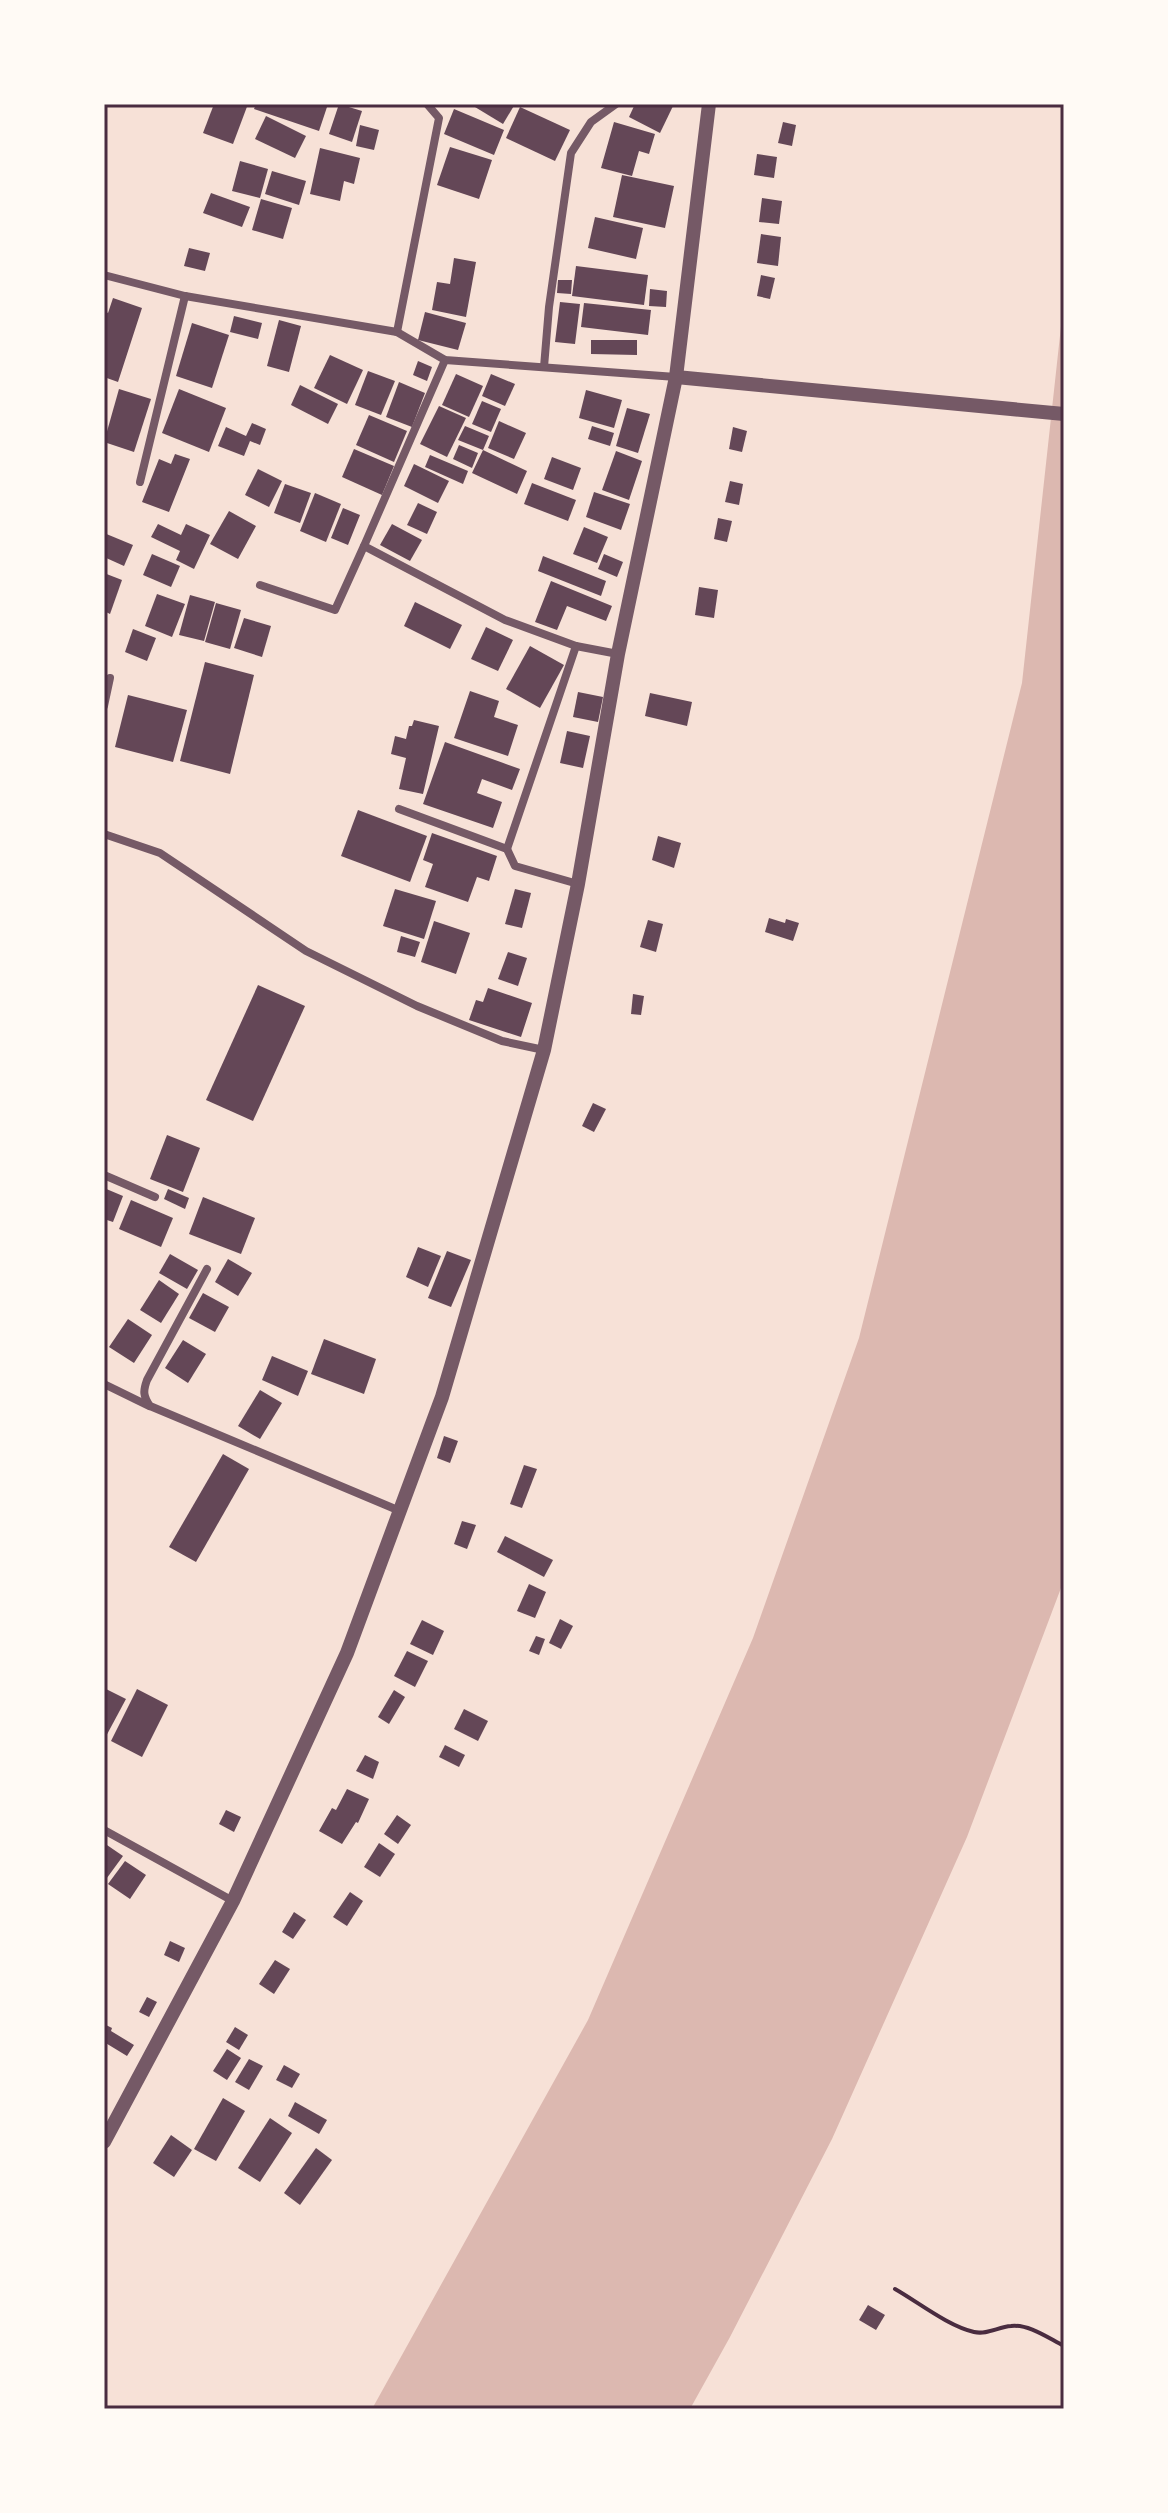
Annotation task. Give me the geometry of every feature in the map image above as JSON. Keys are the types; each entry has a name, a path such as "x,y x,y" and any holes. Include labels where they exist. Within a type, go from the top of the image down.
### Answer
{"street":[{"path":"397,332 439,118 427,104"},
{"path":"544,367 549,307 571,153 591,122 616,104"},
{"path":"104,2142 233,1901 347,1653 442,1397 544,1050 578,884 618,654 676,377 709,104"},
{"path":"104,275 185,296 397,332 445,360 676,377 1060,413"},
{"path":"140,482 185,296"},
{"path":"260,585 335,610 445,360"},
{"path":"364,546 505,620 576,646 618,654"},
{"path":"576,646 507,849 515,866 578,884"},
{"path":"104,706 110,678"},
{"path":"399,809 507,849"},
{"path":"104,834 160,853 306,951 417,1006 502,1041 544,1050"},
{"path":"104,1175 155,1197"},
{"path":"150,1406 143,1390 147,1380 207,1269"},
{"path":"104,1384 400,1511"},
{"path":"104,1830 233,1901"}],"path":[{"path":"895,2289 961,2328 976,2333 1015,2325 1032,2329 1064,2346"}],"shaded area":[{"path":"1064,299 1064,1580 967,1837 832,2139 690,2409 372,2409 588,2020 753,1638 859,1338 1022,683"}],"building":[{"path":"214,104 248,104 233,144 203,133"},
{"path":"256,104 328,104 319,131 254,109"},
{"path":"339,104 362,111 352,142 329,134"},
{"path":"470,104 515,104 503,124"},
{"path":"635,104 674,104 660,133 629,117"},
{"path":"520,107 570,130 555,161 506,138"},
{"path":"454,109 504,130 494,155 444,134"},
{"path":"266,116 306,136 295,158 255,139"},
{"path":"614,122 655,134 649,154 639,151 632,176 601,168"},
{"path":"783,122 796,125 792,146 778,143"},
{"path":"360,125 379,130 374,150 356,146"},
{"path":"450,147 492,160 479,199 437,185"},
{"path":"320,148 360,158 354,184 344,181 340,201 310,194"},
{"path":"757,154 777,157 774,178 754,175"},
{"path":"240,161 268,169 260,198 232,191"},
{"path":"272,171 306,181 299,205 265,194"},
{"path":"622,175 674,186 665,228 613,217"},
{"path":"211,193 250,207 242,227 203,213"},
{"path":"762,198 782,201 779,224 759,222"},
{"path":"261,199 292,208 283,239 252,230"},
{"path":"595,217 643,228 636,259 588,248"},
{"path":"761,234 781,237 778,266 757,263"},
{"path":"189,248 210,253 205,271 184,266"},
{"path":"454,258 476,262 466,317 432,310 437,282 450,284"},
{"path":"576,266 648,275 644,305 572,296"},
{"path":"761,275 775,278 770,299 757,296"},
{"path":"558,280 572,280 571,294 557,293"},
{"path":"650,289 667,291 666,307 649,306"},
{"path":"113,298 142,308 118,382 104,377 104,311 108,313"},
{"path":"560,302 580,304 575,344 555,342"},
{"path":"584,303 651,310 648,335 581,327"},
{"path":"425,312 466,323 458,350 418,340"},
{"path":"234,316 262,323 258,339 230,332"},
{"path":"279,320 301,326 289,372 267,366"},
{"path":"192,323 229,335 212,388 176,376"},
{"path":"591,340 637,340 637,355 591,354"},
{"path":"330,355 363,370 347,404 314,388"},
{"path":"418,361 432,367 427,381 413,375"},
{"path":"368,371 395,381 381,415 355,405"},
{"path":"456,374 483,386 469,417 442,405"},
{"path":"491,374 515,384 505,406 482,396"},
{"path":"399,382 425,393 412,427 386,417"},
{"path":"300,385 338,404 328,424 291,405"},
{"path":"119,389 151,399 134,452 104,442"},
{"path":"179,389 226,408 209,452 162,433"},
{"path":"586,390 622,400 614,428 579,418"},
{"path":"482,401 501,409 491,432 472,424"},
{"path":"439,406 466,418 447,457 420,444"},
{"path":"627,408 650,414 638,453 616,446"},
{"path":"369,415 407,431 394,462 356,445"},
{"path":"499,421 526,433 514,459 488,448"},
{"path":"252,423 266,429 260,445 250,441 244,456 218,446 226,427 246,436"},
{"path":"465,426 489,436 483,450 458,440"},
{"path":"592,426 614,433 610,446 588,439"},
{"path":"733,427 747,431 742,452 729,449"},
{"path":"459,445 478,453 472,468 453,459"},
{"path":"354,449 394,466 382,495 342,477"},
{"path":"483,450 527,471 517,494 472,473"},
{"path":"616,451 642,461 629,500 602,490"},
{"path":"175,454 190,459 169,512 142,502 159,459 171,464"},
{"path":"430,455 468,471 463,484 425,467"},
{"path":"552,457 581,468 573,490 544,479"},
{"path":"414,464 449,481 438,503 404,486"},
{"path":"258,469 282,481 269,507 245,495"},
{"path":"730,481 743,484 739,505 725,502"},
{"path":"532,483 576,500 568,521 524,504"},
{"path":"285,484 311,493 300,523 274,513"},
{"path":"594,492 630,504 621,530 586,517"},
{"path":"315,493 341,504 326,542 300,531"},
{"path":"418,503 437,512 427,534 407,525"},
{"path":"343,508 360,515 348,545 331,538"},
{"path":"229,511 256,526 238,559 210,544"},
{"path":"718,518 732,521 727,542 714,539"},
{"path":"158,524 181,535 186,524 210,535 194,569 176,560 180,551 151,537"},
{"path":"392,524 422,540 410,561 380,545"},
{"path":"584,527 608,537 597,563 573,554"},
{"path":"104,533 133,545 124,566 104,557"},
{"path":"152,554 180,566 171,587 143,575"},
{"path":"604,554 623,562 617,577 598,569"},
{"path":"543,556 606,581 601,596 538,571"},
{"path":"104,573 122,580 110,614 104,611"},
{"path":"551,581 612,606 606,621 567,606 557,630 535,622"},
{"path":"699,587 718,590 714,618 695,615"},
{"path":"157,594 185,604 172,637 145,626"},
{"path":"190,595 215,602 204,641 179,635"},
{"path":"415,602 462,625 450,649 404,626"},
{"path":"216,603 241,610 230,649 205,642"},
{"path":"244,618 271,626 262,657 234,648"},
{"path":"486,627 513,640 498,671 471,659"},
{"path":"133,629 156,638 147,661 125,652"},
{"path":"530,646 564,665 540,708 506,689"},
{"path":"205,662 254,675 230,774 180,761"},
{"path":"470,691 499,701 494,717 518,725 508,756 454,738"},
{"path":"578,692 603,697 598,722 573,717"},
{"path":"650,693 692,702 687,726 645,716"},
{"path":"128,695 187,710 173,762 115,747"},
{"path":"414,720 439,726 423,794 399,789 406,758 391,754 395,736 406,739"},
{"path":"567,731 590,736 583,768 560,763"},
{"path":"445,742 520,769 512,790 482,779 477,793 502,802 493,828 423,804"},
{"path":"358,810 427,836 410,882 341,856"},
{"path":"432,833 497,856 489,881 477,877 468,902 425,887 433,864 423,860"},
{"path":"658,836 681,843 674,868 652,860"},
{"path":"395,889 436,901 424,939 383,926"},
{"path":"515,889 531,893 522,928 505,924"},
{"path":"769,918 799,923 793,941 765,932"},
{"path":"648,920 663,924 656,952 640,947"},
{"path":"434,921 470,933 456,974 421,962"},
{"path":"401,936 420,942 415,957 397,952"},
{"path":"508,952 527,958 518,986 498,979"},
{"path":"258,985 305,1006 253,1121 206,1100"},
{"path":"488,988 532,1003 521,1037 469,1020 476,1000 483,1002"},
{"path":"633,994 644,996 641,1015 631,1014"},
{"path":"593,1103 606,1109 594,1132 582,1126"},
{"path":"167,1135 200,1148 183,1192 150,1179"},
{"path":"104,1188 123,1196 113,1222 104,1219"},
{"path":"168,1189 189,1198 185,1209 164,1199"},
{"path":"203,1197 255,1218 241,1254 189,1234"},
{"path":"131,1200 173,1218 161,1247 119,1229"},
{"path":"418,1247 441,1256 428,1287 406,1277"},
{"path":"447,1251 471,1260 451,1307 428,1298"},
{"path":"170,1254 198,1270 187,1289 159,1273"},
{"path":"228,1259 252,1273 238,1296 215,1282"},
{"path":"159,1280 179,1294 161,1323 140,1310"},
{"path":"203,1293 229,1307 215,1332 189,1318"},
{"path":"128,1319 152,1335 134,1363 109,1347"},
{"path":"324,1339 376,1359 364,1394 311,1374"},
{"path":"183,1340 206,1354 188,1383 165,1368"},
{"path":"272,1356 308,1371 298,1396 262,1380"},
{"path":"260,1390 282,1403 260,1439 238,1426"},
{"path":"444,1436 458,1441 450,1463 437,1458"},
{"path":"223,1454 249,1469 196,1562 169,1547"},
{"path":"524,1465 537,1469 522,1508 510,1504"},
{"path":"462,1521 476,1525 467,1549 454,1544"},
{"path":"505,1536 553,1560 544,1577 497,1552"},
{"path":"529,1584 546,1592 535,1618 517,1611"},
{"path":"560,1619 573,1626 561,1649 549,1643"},
{"path":"422,1620 444,1631 433,1655 410,1644"},
{"path":"536,1636 545,1639 539,1655 529,1651"},
{"path":"407,1651 428,1661 415,1687 394,1676"},
{"path":"104,1688 126,1699 104,1740"},
{"path":"137,1689 168,1705 142,1757 111,1741"},
{"path":"394,1690 405,1697 389,1724 378,1717"},
{"path":"464,1709 488,1721 478,1741 454,1729"},
{"path":"445,1745 465,1755 459,1767 439,1757"},
{"path":"365,1755 379,1762 373,1779 356,1771"},
{"path":"347,1789 369,1799 358,1823 342,1844 319,1831 332,1808 336,1810"},
{"path":"226,1810 241,1817 234,1832 219,1824"},
{"path":"397,1815 411,1825 398,1844 384,1834"},
{"path":"104,1843 123,1856 104,1882"},
{"path":"379,1843 395,1854 380,1877 364,1867"},
{"path":"125,1861 146,1875 130,1899 108,1884"},
{"path":"350,1892 363,1901 347,1926 333,1917"},
{"path":"294,1912 306,1920 293,1939 282,1932"},
{"path":"170,1941 185,1948 179,1962 164,1955"},
{"path":"275,1960 290,1969 274,1994 259,1984"},
{"path":"147,1997 157,2002 149,2017 139,2012"},
{"path":"104,2024 134,2045 127,2056 104,2042"},
{"path":"235,2027 248,2035 239,2050 226,2042"},
{"path":"227,2049 241,2058 227,2080 213,2071"},
{"path":"249,2059 263,2066 249,2090 235,2082"},
{"path":"284,2065 300,2074 292,2088 276,2080"},
{"path":"223,2098 245,2111 216,2161 194,2149"},
{"path":"295,2102 327,2120 319,2134 288,2116"},
{"path":"270,2118 292,2133 260,2182 238,2168"},
{"path":"171,2135 192,2150 174,2177 153,2163"},
{"path":"316,2148 332,2160 300,2205 284,2193"},
{"path":"868,2305 885,2315 876,2330 859,2320"}]}
